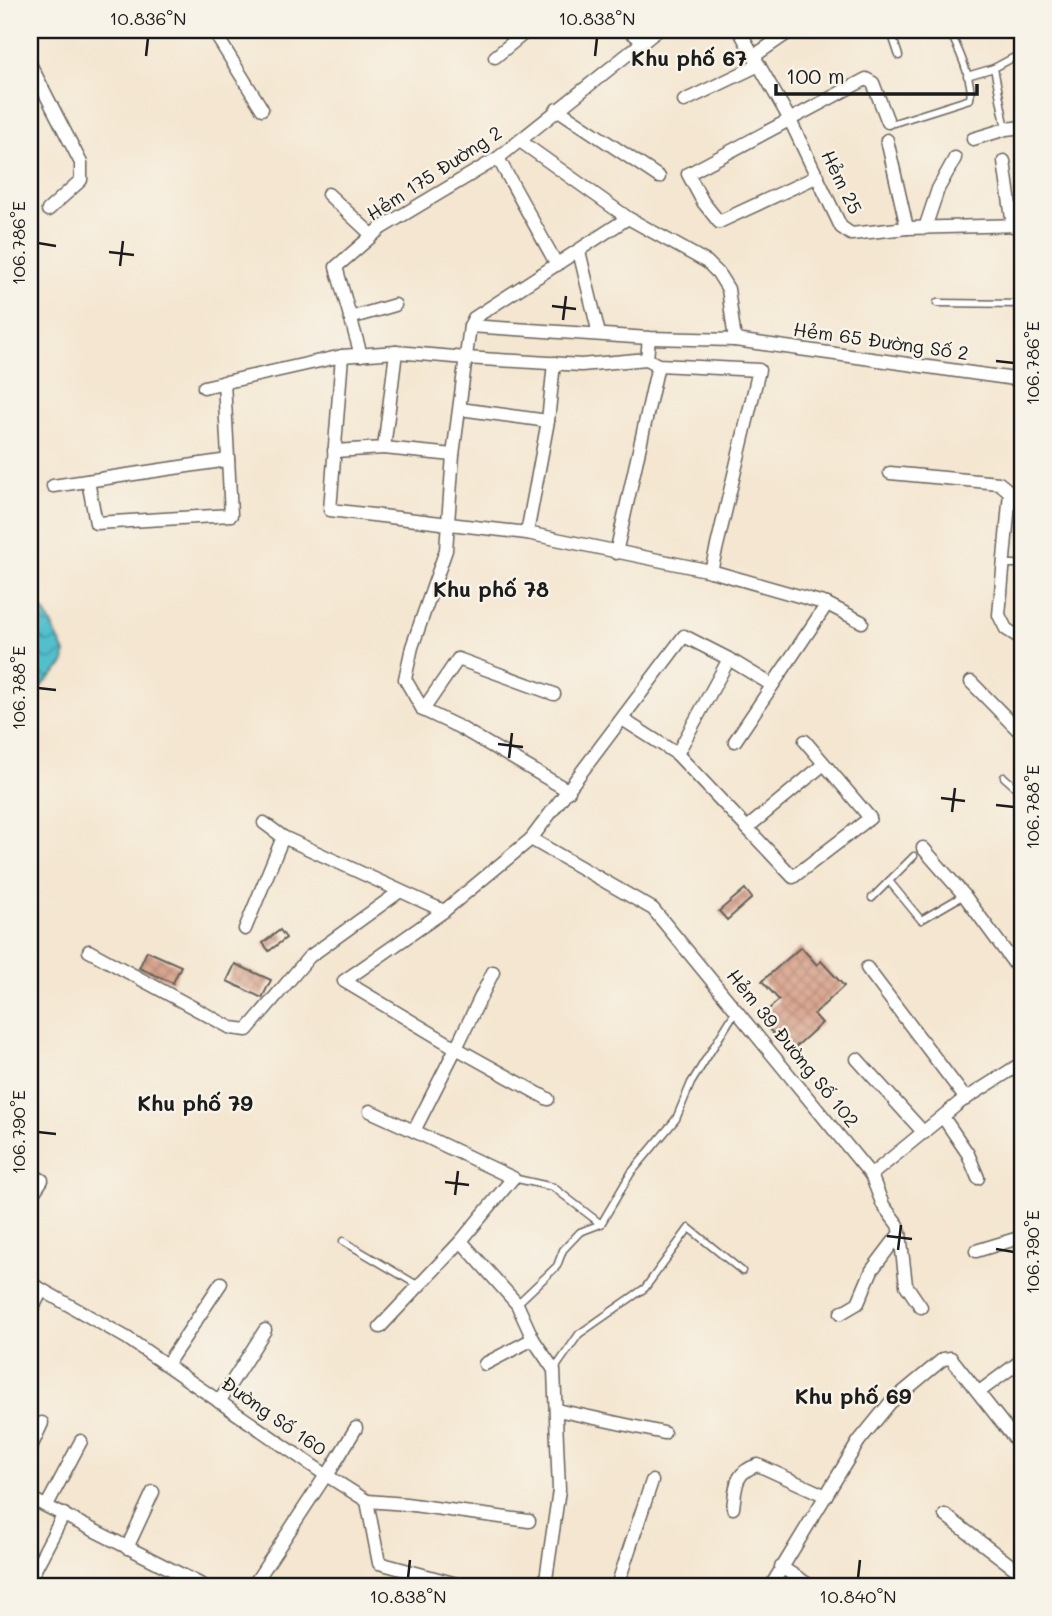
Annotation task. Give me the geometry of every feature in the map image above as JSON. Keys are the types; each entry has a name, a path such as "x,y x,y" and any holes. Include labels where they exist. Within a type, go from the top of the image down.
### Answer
{"street":[{"path":"213,30 262,109"},
{"path":"495,57 528,30"},
{"path":"629,30 643,42"},
{"name":"Hẻm 175 Đường 2","path":"361,355 336,267 381,228 498,158 658,30"},
{"name":"Hẻm 25","path":"739,30 789,118 841,227 851,234 907,228 1018,225"},
{"path":"684,101 756,60 792,30"},
{"path":"30,64 81,163 81,180 48,210"},
{"path":"818,176 719,222 703,202 688,174 866,79 873,83 888,122"},
{"path":"557,109 659,177"},
{"path":"972,139 1022,127"},
{"path":"887,140 907,228"},
{"path":"520,141 628,218 707,262 728,289 735,340"},
{"path":"498,158 557,265"},
{"path":"925,228 938,189 954,158"},
{"path":"1004,161 1018,225"},
{"path":"328,194 372,235"},
{"path":"569,791 459,727 423,710 405,679 412,647 446,550 453,455 470,328 474,318 628,218"},
{"path":"579,251 599,334"},
{"path":"351,318 395,305"},
{"name":"Hẻm 65 Đường Số 2","path":"470,328 735,340 1022,380"},
{"path":"616,553 652,362 649,338"},
{"path":"384,448 396,352"},
{"path":"204,387 342,356 396,352 581,365 652,362 759,370 711,571"},
{"path":"342,356 330,510 527,533 711,571 827,604 862,622"},
{"path":"527,533 548,421 554,363"},
{"path":"88,481 96,523 231,515 224,382"},
{"path":"460,409 548,421"},
{"path":"334,451 384,448 453,455"},
{"path":"53,486 228,460"},
{"path":"890,473 999,483 1010,492 999,615 1006,629 1022,639"},
{"path":"735,741 827,604"},
{"path":"548,1099 344,981 444,911 531,839 684,636 772,685"},
{"path":"423,710 457,659 554,694"},
{"path":"677,754 729,659"},
{"path":"971,682 1022,734"},
{"path":"622,719 677,754 793,877 870,818 805,741"},
{"path":"747,828 824,764"},
{"path":"264,823 283,837 444,911"},
{"path":"245,929 283,837"},
{"name":"Hẻm 39 Đường Số 102","path":"531,839 653,909 871,1175 883,1205 898,1224 900,1233"},
{"path":"918,852 964,895 1022,974"},
{"path":"89,951 231,1028 247,1030 309,957 399,892"},
{"path":"867,968 966,1099"},
{"path":"414,1131 493,972"},
{"path":"857,1059 924,1133"},
{"path":"871,1175 966,1099 1022,1063"},
{"path":"370,1111 513,1178 461,1241 380,1327"},
{"path":"943,1117 968,1154 978,1178"},
{"path":"30,1174 42,1180 30,1198"},
{"path":"900,1233 906,1285 921,1307"},
{"path":"841,1314 858,1303 872,1270 900,1233"},
{"path":"976,1251 1022,1237"},
{"path":"461,1241 517,1304 533,1339 555,1370 559,1490 545,1586"},
{"name":"Đường Số 160","path":"30,1283 128,1338 367,1501"},
{"path":"167,1364 221,1283"},
{"path":"30,1313 42,1290"},
{"path":"219,1402 265,1330"},
{"path":"485,1364 533,1339"},
{"path":"771,1586 780,1567 859,1441 890,1403 943,1359 951,1358 1020,1440"},
{"path":"979,1392 1022,1360"},
{"path":"557,1410 664,1433"},
{"path":"30,1449 42,1423"},
{"path":"253,1586 356,1428"},
{"path":"47,1506 81,1441"},
{"path":"733,1508 738,1477 748,1468 758,1465 826,1496"},
{"path":"617,1586 652,1481"},
{"path":"127,1548 153,1492"},
{"path":"30,1498 204,1586"},
{"path":"457,1586 379,1563 367,1501 529,1521"},
{"path":"30,1579 64,1514"},
{"path":"945,1515 1022,1574"},
{"path":"780,1567 811,1586"}],"lane":[{"path":"897,30 892,35 899,56"},
{"path":"888,122 894,123 970,99 972,94 967,76 949,30"},
{"path":"967,76 994,68 1022,53"},
{"path":"994,68 1006,129"},
{"path":"937,303 1022,304"},
{"path":"1003,564 1022,564"},
{"path":"1004,777 1022,793"},
{"path":"872,898 918,852"},
{"path":"889,881 921,920 964,895"},
{"path":"517,1304 557,1266 563,1250 580,1232 601,1224 632,1173 677,1119 691,1083 737,1009"},
{"path":"513,1178 553,1187 601,1224"},
{"path":"555,1370 579,1334 645,1288 689,1228 742,1271"},
{"path":"343,1241 419,1286"}],"water":[{"path":"40,608 45,612 65,653 64,664 30,697 30,618"}],"building":[{"path":"745,889 752,898 727,920 719,911"},
{"path":"280,930 286,938 269,951 263,943"},
{"path":"801,947 817,965 821,961 844,986 814,1014 822,1023 790,1052 759,1018 779,1000 762,981"},
{"path":"147,951 181,966 173,983 139,968"},
{"path":"235,964 271,980 262,998 227,981"}],"district":[{"name":"Khu phố 67","path":"689,59"},
{"name":"Khu phố 78","path":"491,590"},
{"name":"Khu phố 79","path":"195,1104"},
{"name":"Khu phố 69","path":"853,1397"}]}
